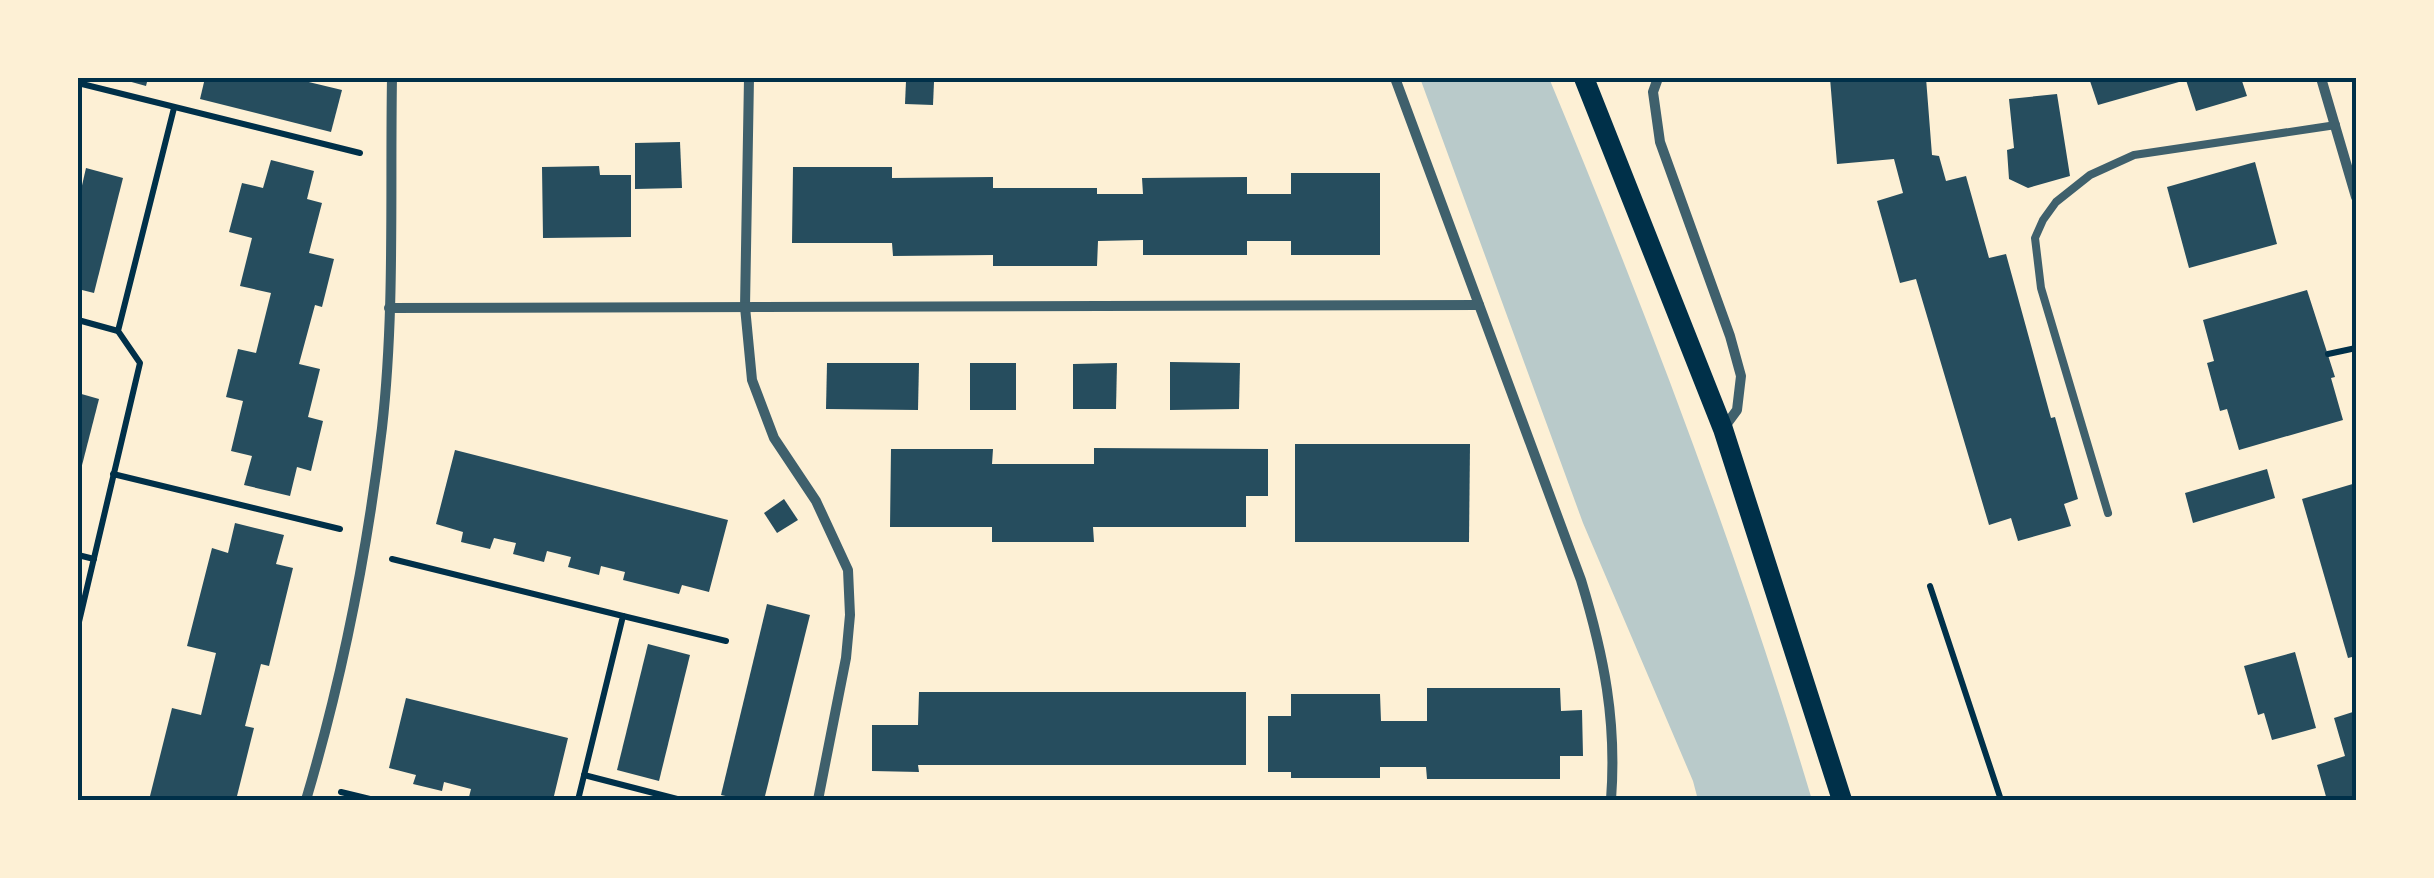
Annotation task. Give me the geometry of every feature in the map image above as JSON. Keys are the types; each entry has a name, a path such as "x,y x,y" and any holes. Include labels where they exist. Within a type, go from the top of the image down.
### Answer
{"main road":[{"path":"1584,78 1722,430 1842,800"}],"street":[{"path":"306,800 365,552 382,425 389,308 392,78"},
{"path":"748,78 746,307 752,380 774,438 816,501 848,570 850,615 846,658 818,800"},
{"path":"1396,78 1582,580 1598,637 1614,738 1611,800"},
{"path":"1658,78 1653,92 1660,142 1741,376 1737,410 1722,430"},
{"path":"2321,78 2356,197"},
{"path":"389,308 1478,305"}],"lane":[{"path":"2108,513 2041,288 2035,238 2043,220 2056,202 2090,176 2134,155 2336,126"}],"path":[{"path":"78,83 390,159"},
{"path":"118,330 174,108"},
{"path":"78,320 118,330 140,363 78,626"},
{"path":"2328,354 2356,348"},
{"path":"112,474 367,535"},
{"path":"365,552 726,641"},
{"path":"78,556 94,560"},
{"path":"1930,586 2001,800"},
{"path":"578,800 624,616"},
{"path":"584,774 681,800"}],"shaded area":[{"path":"1420,78 1549,78 1690,436 1754,617 1812,800 1698,800 1583,523"}],"building":[{"path":"117,78 148,78 146,86"},
{"path":"205,78 292,78 342,90 331,132 200,99"},
{"path":"1830,78 1926,78 1932,155 1939,156 1946,181 1966,176 1989,258 2006,254 2051,418 2055,417 2078,499 2064,504 2071,526 2018,541 2011,518 1989,525 1916,279 1900,283 1877,201 1903,193 1894,159 1837,164"},
{"path":"2089,78 2241,78 2247,96 2196,111 2186,80 2098,105"},
{"path":"906,81 934,82 933,105 905,104"},
{"path":"2057,94 2070,176 2028,188 2009,179 2007,150 2014,148 2009,99"},
{"path":"680,142 682,188 635,189 635,143"},
{"path":"271,160 314,171 307,199 322,203 309,253 334,259 322,307 315,305 299,364 320,369 308,417 323,421 311,471 297,467 290,496 244,485 252,456 231,451 243,401 226,397 238,349 256,353 271,293 240,286 252,238 229,232 242,183 263,188"},
{"path":"2255,162 2277,244 2189,268 2167,187"},
{"path":"599,166 600,175 631,175 631,237 543,238 542,167"},
{"path":"793,167 892,167 892,178 993,177 993,188 1097,188 1097,194 1143,194 1142,178 1247,177 1247,194 1291,194 1291,173 1380,173 1380,255 1291,255 1291,241 1247,241 1247,255 1143,255 1143,240 1098,241 1097,266 993,266 993,255 893,256 892,243 792,243"},
{"path":"86,168 123,178 94,293 78,289 78,203"},
{"path":"2307,290 2335,377 2331,378 2343,420 2239,450 2227,409 2220,411 2207,363 2214,361 2203,320"},
{"path":"1170,362 1240,363 1239,409 1170,410"},
{"path":"827,363 919,363 918,410 826,409"},
{"path":"970,363 1016,363 1016,410 970,410"},
{"path":"1117,363 1116,409 1073,409 1073,364"},
{"path":"78,393 99,399 79,477 78,477"},
{"path":"1295,444 1470,444 1469,542 1295,542"},
{"path":"1094,448 1268,449 1268,496 1246,496 1246,527 1093,527 1094,542 992,542 992,527 890,527 891,449 993,449 992,464 1094,464"},
{"path":"455,450 728,520 709,592 682,585 679,594 623,580 625,572 601,566 599,575 568,567 571,557 547,551 544,562 513,554 516,543 494,538 490,549 461,542 463,532 436,524"},
{"path":"2267,469 2275,498 2193,523 2185,493"},
{"path":"2356,483 2356,656 2348,658 2302,499"},
{"path":"784,499 798,520 777,533 764,513"},
{"path":"235,523 284,535 276,564 293,568 269,666 261,664 245,726 254,728 236,800 149,800 172,708 201,715 216,653 187,646 212,548 228,553"},
{"path":"767,604 810,615 764,800 744,800 721,795"},
{"path":"648,644 690,655 659,781 617,770"},
{"path":"2295,652 2316,728 2272,740 2264,713 2258,715 2244,666"},
{"path":"1427,688 1560,688 1561,711 1582,710 1583,756 1560,756 1560,779 1427,779 1426,767 1380,767 1380,778 1291,778 1291,772 1268,772 1268,716 1291,716 1291,694 1380,694 1381,721 1427,721"},
{"path":"919,692 1246,692 1246,765 918,765 919,772 872,771 872,725 918,725"},
{"path":"406,698 568,738 553,800 481,800 469,797 471,789 444,782 442,791 413,784 416,775 389,768"},
{"path":"2356,711 2356,800 2327,800 2317,765 2345,756 2334,718"}]}
